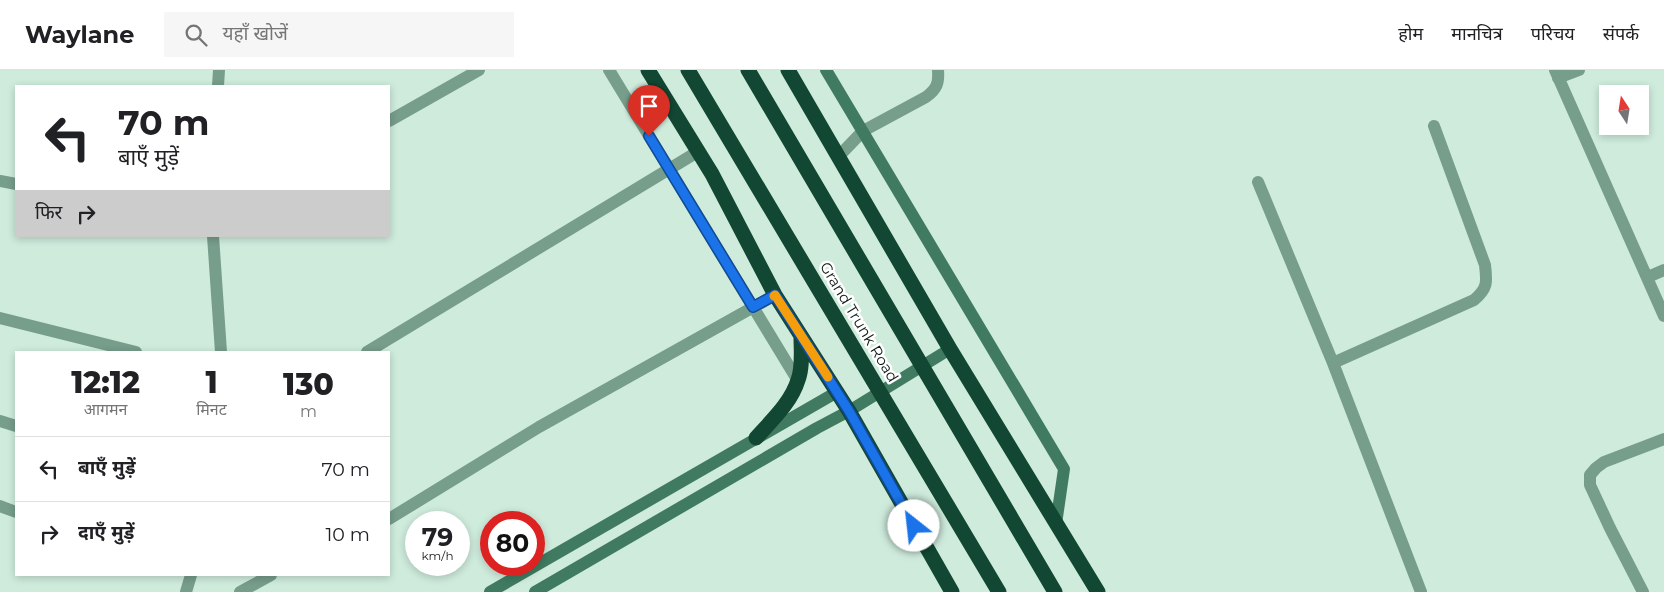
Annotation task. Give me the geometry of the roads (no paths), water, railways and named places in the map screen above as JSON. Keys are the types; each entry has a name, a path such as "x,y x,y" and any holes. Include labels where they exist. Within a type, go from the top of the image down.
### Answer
{"highway":[{"path":"648,70 699,151 775,295 849,411 952,592"},
{"name":"Grand Trunk Road","path":"688,70 999,592"},
{"name":"Grand Trunk Road","path":"748,70 1055,592"},
{"path":"788,70 950,349 1098,592"},
{"path":"756,438 787,402 798,381 801,336"}],"main road":[{"path":"826,70 1064,469 1056,524"},
{"path":"535,592 849,411 950,349"},
{"path":"490,592 837,392"}],"street":[{"path":"218,85 219,70"},
{"path":"390,120 479,70"},
{"path":"609,70 798,381"},
{"path":"838,157 862,131 934,92 939,81 938,70"},
{"path":"1579,70 1556,74 1664,316"},
{"path":"1333,363 1474,300 1485,288 1487,280 1485,265 1434,126"},
{"path":"369,351 699,151"},
{"path":"0,181 15,184"},
{"path":"1258,182 1333,363 1421,592"},
{"path":"213,237 221,351"},
{"path":"1648,277 1664,270"},
{"path":"390,518 539,427 775,295"},
{"path":"0,318 132,351"},
{"path":"0,421 15,426"},
{"path":"1643,592 1590,485 1590,475 1604,462 1664,439"},
{"path":"0,506 15,512"},
{"path":"186,592 191,576"},
{"path":"240,592 269,576"}]}
